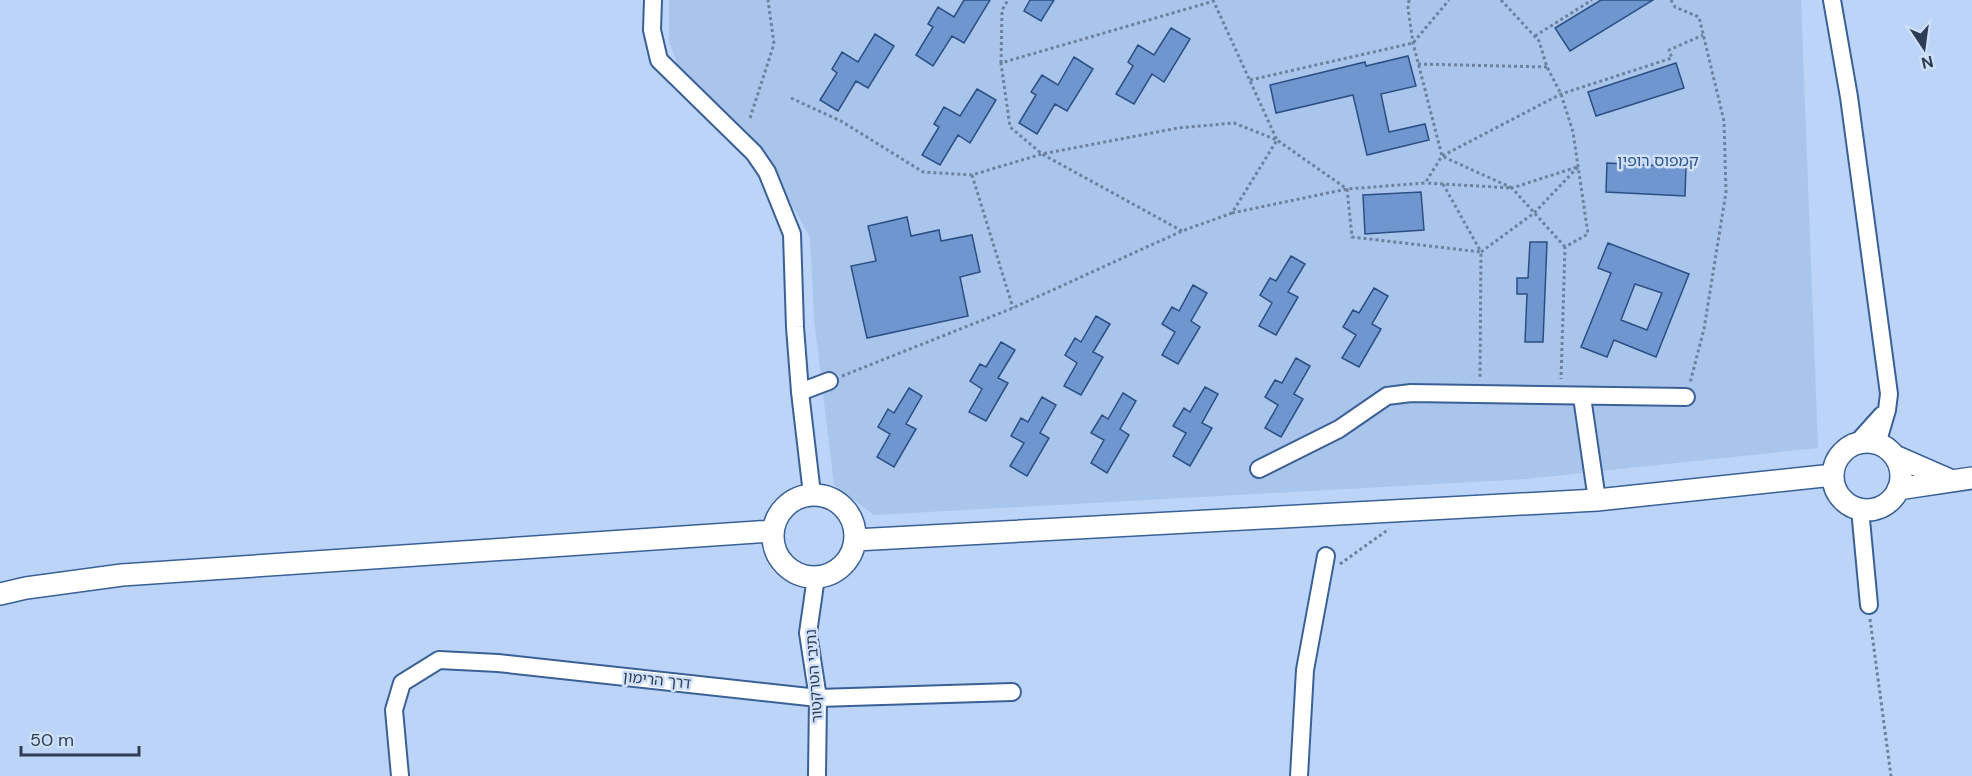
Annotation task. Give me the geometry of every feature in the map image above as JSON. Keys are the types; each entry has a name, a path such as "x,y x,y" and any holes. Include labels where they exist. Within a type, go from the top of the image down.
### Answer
{"main road":[{"path":"1867,444 1887,448 1895,456 1900,466 1901,478 1892,499 1883,506 1860,509 1851,506 1838,493 1833,475 1840,456 1867,444"},
{"path":"1895,456 1950,480"},
{"path":"855,540 1597,500 1833,475"},
{"path":"1898,489 1972,478"},
{"path":"812,494 826,496 839,503 849,513 854,526 855,540 852,551 838,569 816,577 804,576 784,564 773,543 772,531 775,520 790,502 801,496 812,494"},
{"path":"0,594 26,588 122,575 772,531"}],"street":[{"path":"653,0 652,30 659,60 754,153 767,172 792,234 795,327 812,494"},
{"path":"1832,0 1849,97 1889,394 1887,410 1867,444"},
{"path":"800,392 829,381"},
{"path":"1259,469 1339,429 1387,396 1411,393 1686,397"},
{"path":"1582,397 1597,500"},
{"path":"1860,509 1869,605"},
{"path":"1299,776 1305,670 1326,556"},
{"name":"נתיבי הטרקטור","path":"816,577 808,633 818,698 817,776"},
{"name":"דרך הרימון","path":"400,776 394,710 402,683 439,660 498,663 818,698 1012,692"}],"path":[{"path":"750,118 774,44 768,0"},
{"path":"1008,0 1002,10 1001,63 1010,127 1042,154 1182,231"},
{"path":"1409,0 1413,42 1442,156"},
{"path":"1250,80 1413,42 1449,0"},
{"path":"1501,0 1539,40 1547,67 1561,94 1573,132 1588,234 1565,247"},
{"path":"1535,36 1592,0"},
{"path":"1671,0 1675,8 1699,17 1724,121 1726,192 1704,329 1686,397"},
{"path":"1001,63 1214,1 1277,140"},
{"path":"1425,183 1442,156 1561,94 1672,58 1669,50 1703,35"},
{"path":"1419,64 1547,67"},
{"path":"791,98 841,121 923,172 972,175 1042,154 1178,128 1234,123 1277,140 1347,189 1352,237 1481,252 1534,213 1578,167"},
{"path":"1232,213 1277,140"},
{"path":"1442,156 1512,188 1565,247 1561,396"},
{"path":"829,381 1013,308 1182,231 1232,213 1347,189 1425,183 1512,188 1578,167"},
{"path":"972,175 1013,308"},
{"path":"1443,184 1481,252 1480,394"},
{"path":"1869,605 1891,776"}],"shaded area":[{"path":"669,0 1801,0 1818,448 1526,479 874,515 834,485 814,319 810,237 760,149 679,68 669,42"}],"building":[{"path":"964,0 990,0 964,43 952,36 933,66 916,55 933,27 928,24 938,7 954,17"},
{"path":"1030,0 1054,0 1041,21 1024,11"},
{"path":"1601,0 1653,0 1570,51 1555,28"},
{"path":"1171,28 1190,39 1164,82 1152,74 1134,104 1116,94 1133,66 1128,62 1138,45 1154,55"},
{"path":"875,34 894,46 868,88 856,81 838,111 820,100 837,73 832,69 842,52 858,62"},
{"path":"1408,56 1416,86 1381,94 1389,132 1425,124 1429,140 1367,155 1353,95 1276,113 1270,85 1365,62 1366,66"},
{"path":"1074,57 1093,69 1067,111 1055,104 1037,134 1019,123 1036,95 1031,92 1042,75 1058,85"},
{"path":"1676,63 1684,88 1596,116 1588,92"},
{"path":"977,89 996,100 970,143 958,135 940,165 922,155 939,127 934,124 944,107 960,116"},
{"path":"1607,163 1686,167 1685,196 1606,192"},
{"path":"1421,192 1424,230 1365,234 1363,195"},
{"path":"907,217 911,236 939,230 941,241 972,235 980,272 960,277 968,316 867,338 851,266 876,261 868,226"},
{"path":"1530,242 1547,242 1543,342 1525,342 1527,294 1517,294 1517,278 1528,278"},
{"path":"1608,243 1689,274 1656,357 1614,340 1607,357 1581,347 1611,273 1598,268","holes":["1635,284 1662,293 1647,330 1621,320"]},
{"path":"1291,256 1305,264 1288,292 1298,297 1276,335 1259,326 1272,303 1260,295 1270,278 1276,281"},
{"path":"1193,285 1207,293 1191,321 1200,327 1178,364 1162,355 1175,332 1162,324 1172,307 1179,311"},
{"path":"1374,288 1388,296 1372,324 1381,329 1359,367 1342,358 1356,335 1343,327 1353,310 1359,313"},
{"path":"1096,316 1110,324 1093,352 1103,357 1081,395 1064,386 1077,363 1065,355 1075,338 1081,342"},
{"path":"1001,342 1015,350 998,378 1008,383 986,421 969,412 982,389 970,381 980,364 986,367"},
{"path":"1296,358 1310,366 1294,394 1303,399 1281,437 1265,428 1278,405 1265,397 1275,380 1282,383"},
{"path":"1205,387 1218,394 1202,423 1212,428 1190,466 1173,456 1186,433 1173,426 1184,408 1190,412"},
{"path":"909,388 922,396 906,424 916,429 894,467 877,457 890,434 878,427 888,409 894,413"},
{"path":"1123,393 1136,401 1120,429 1129,435 1107,473 1091,463 1104,440 1091,433 1102,415 1108,419"},
{"path":"1042,397 1056,405 1040,433 1049,438 1027,476 1010,466 1024,443 1011,436 1021,418 1028,422"}],"district":[{"name":"קמפוס רופין","path":"1658,160"}]}
